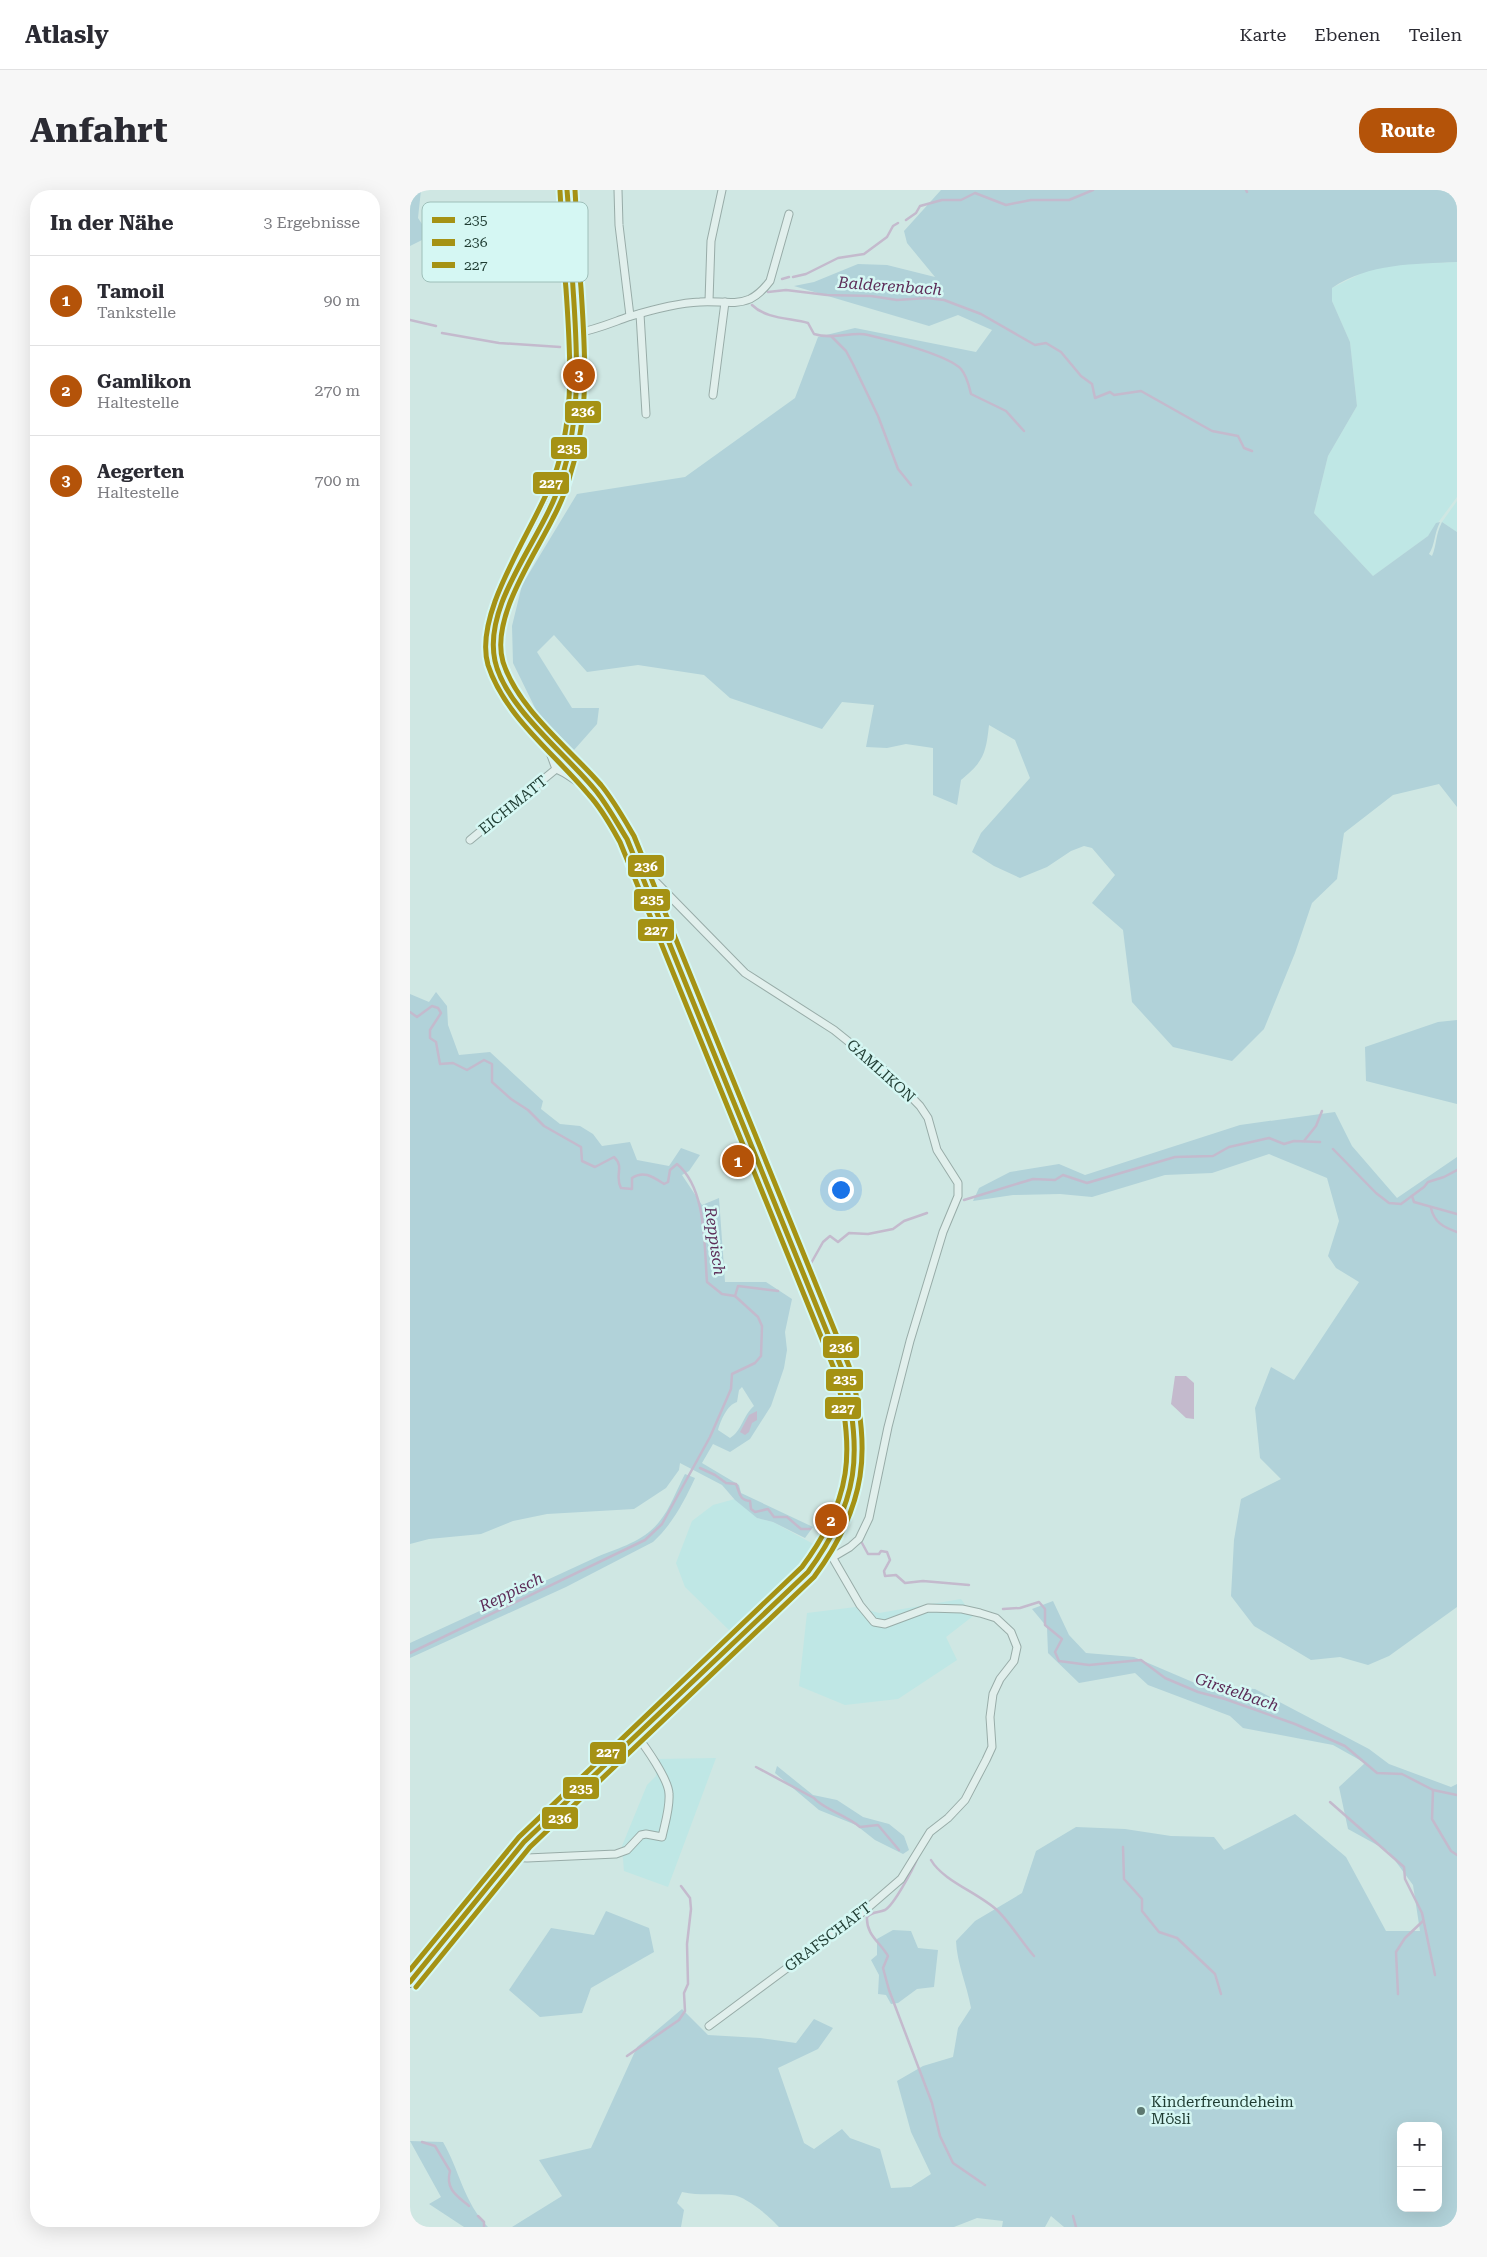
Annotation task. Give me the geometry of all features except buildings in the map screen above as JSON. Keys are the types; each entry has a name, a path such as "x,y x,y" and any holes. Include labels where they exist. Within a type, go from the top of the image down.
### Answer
{"main road":[{"path":"410,1982 510,1857 830,1552 854,1477 856,1440 849,1392 627,839 612,812 596,791 520,707 500,675 495,660 494,634 501,606 555,495 570,444 578,401 577,332 573,282"}],"street":[{"path":"618,190 619,225 630,316"},
{"path":"709,301 711,242 722,190"},
{"path":"577,332 588,331 630,316 686,303 750,299 764,290 770,281 789,214"},
{"path":"713,395 725,302"},
{"path":"640,314 646,414"},
{"name":"EICHMATT","path":"549,739 548,747 556,769"},
{"name":"EICHMATT","path":"556,769 566,772 586,788 596,791"},
{"name":"EICHMATT","path":"470,840 556,769"},
{"name":"GAMLIKON","path":"642,876 650,876 745,973 834,1030 890,1075 920,1106 928,1118 937,1150 958,1183 958,1196 943,1232 910,1341 888,1427 868,1518 859,1539 850,1547 830,1552"},
{"name":"GRAFSCHAFT","path":"709,2026 864,1911 901,1879 930,1832 948,1818 964,1800 992,1747 990,1717 993,1694 1000,1679 1014,1661 1017,1647 1012,1632 996,1618 962,1609 928,1608 885,1624 874,1622 860,1605 830,1552"},
{"path":"510,1857 616,1854 627,1850 641,1835 662,1837 669,1809 670,1792 654,1761 636,1736"}],"shaded area":[{"path":"410,190 421,190 418,218 422,224 422,240 410,246"},
{"path":"941,190 1457,190 1457,262 1392,266 1376,269 1346,280 1332,288 1332,301 1350,342 1357,406 1328,456 1314,513 1373,576 1428,536 1436,523 1440,522 1429,554 1432,556 1442,522 1457,532 1457,807 1439,784 1393,795 1344,833 1337,879 1312,903 1295,953 1264,1029 1232,1061 1173,1047 1132,1002 1123,930 1092,903 1115,875 1092,848 1084,846 1071,851 1047,867 1020,878 994,866 972,852 981,833 1030,778 1015,740 989,725 982,757 974,768 961,780 957,805 933,795 933,748 906,744 887,748 866,747 874,705 842,702 822,729 730,698 704,675 638,665 587,672 554,635 537,652 572,708 599,708 597,724 574,750 537,712 513,663 512,626 522,585 577,494 685,477 795,398 818,337 855,328 976,352 992,330 958,315 929,326 794,286 814,282 858,264 887,265 935,277 907,243 904,231"},
{"path":"1457,262 1457,497 1428,536 1373,576 1314,513 1328,456 1357,406 1350,342 1332,301 1332,288 1368,270 1405,264"},
{"path":"1457,501 1457,532 1442,522"},
{"path":"436,992 447,1006 448,1025 459,1055 490,1052 543,1101 541,1109 560,1124 580,1126 593,1134 602,1146 630,1142 637,1160 669,1166 681,1148 700,1155 689,1171 682,1175 702,1205 719,1198 725,1282 766,1282 792,1299 785,1332 787,1350 784,1368 771,1406 750,1439 730,1452 713,1444 702,1463 739,1485 741,1493 813,1527 805,1538 773,1522 757,1518 735,1500 722,1485 680,1463 679,1470 666,1488 634,1509 547,1514 513,1521 481,1534 429,1539 410,1544 410,994 429,1002","holes":["742,1387 754,1406 730,1438 718,1430 727,1410 737,1402 739,1390"]},
{"path":"1457,1020 1457,1104 1366,1081 1365,1047 1438,1022"},
{"path":"1335,1112 1352,1146 1397,1198 1457,1157 1457,1607 1389,1656 1368,1665 1340,1657 1311,1660 1254,1626 1231,1596 1234,1540 1241,1499 1281,1479 1260,1458 1255,1408 1271,1367 1294,1380 1359,1282 1336,1268 1328,1256 1339,1221 1327,1178 1269,1154 1212,1173 1165,1175 1092,1197 1060,1194 1013,1195 973,1201 979,1188 1010,1172 1059,1164 1085,1175 1240,1125"},
{"path":"1175,1376 1186,1376 1194,1383 1194,1419 1186,1418 1171,1404"},
{"path":"757,1411 757,1420 752,1423 749,1432 745,1435 740,1432 749,1415"},
{"path":"685,1474 695,1478 672,1520 653,1542 566,1587 410,1658 410,1643 599,1556 632,1543 647,1534 663,1517"},
{"path":"735,1499 757,1518 773,1522 817,1546 731,1632 685,1587 676,1563 692,1521 713,1505"},
{"path":"961,1599 973,1616 946,1637 957,1660 898,1699 845,1705 799,1686 807,1613 856,1607 879,1613"},
{"path":"1053,1601 1069,1635 1086,1653 1134,1657 1202,1686 1255,1689 1369,1749 1389,1764 1451,1787 1457,1784 1457,2227 1064,2227 1051,2216 1045,2227 1002,2227 1003,2221 977,2218 954,2227 779,2227 757,2208 738,2196 682,2192 677,2203 684,2210 681,2227 512,2227 562,2196 539,2160 591,2148 637,2047 682,2009 708,2035 760,2038 796,2043 814,2019 833,2028 818,2049 778,2068 804,2143 814,2149 842,2129 850,2138 880,2149 891,2188 911,2187 931,2174 911,2132 897,2081 923,2066 953,2057 958,2028 971,2008 958,1958 956,1941 975,1921 1022,1893 1036,1851 1076,1827 1125,1829 1171,1836 1214,1837 1224,1850 1295,1814 1346,1857 1386,1931 1420,1931 1413,1885 1388,1851 1348,1829 1339,1787 1365,1763 1333,1745 1243,1728 1230,1716 1148,1685 1135,1673 1079,1683 1048,1653 1047,1627 1032,1609"},
{"path":"716,1758 668,1887 624,1871 622,1846 647,1785 656,1776 655,1759"},
{"path":"777,1766 813,1795 837,1800 863,1817 889,1824 904,1836 909,1850 903,1854 875,1840 856,1825 819,1810 775,1773"},
{"path":"606,1911 649,1928 654,1952 591,1988 582,2013 540,2017 509,1990 551,1928 594,1935"},
{"path":"893,1930 911,1931 918,1948 938,1950 934,1987 917,1989 898,2003 891,2004 886,1995 878,1994 879,1975 871,1960 877,1955 877,1939"},
{"path":"410,2141 443,2142 467,2197 488,2227 464,2227 429,2204 441,2197"}],"waterway":[{"path":"906,220 916,213 920,206 942,200 961,200 975,193 1006,205 1031,200 1069,200 1093,190"},
{"path":"793,277 806,274 838,258 864,254 887,237 893,226 898,223"},
{"path":"782,279 789,277"},
{"name":"Balderenbach","path":"768,292 786,290 827,295 871,296 897,300 927,298 944,300 981,314 1035,345 1046,343 1061,352 1081,376 1092,384 1095,398 1110,392 1114,395 1141,391 1212,431 1238,436 1244,448 1252,451"},
{"path":"752,305 771,316 808,323 814,334 821,336 868,335 890,340 944,358 961,369 971,394 1006,411 1024,431"},
{"path":"410,320 436,326"},
{"path":"442,333 499,343 560,347"},
{"path":"832,337 846,351 853,364 878,416 898,469 911,485"},
{"name":"Reppisch","path":"410,1012 417,1017 432,1006 438,1008 441,1013 430,1030 430,1038 436,1042 440,1064 453,1063 467,1070 484,1060 492,1064 492,1082 511,1099 528,1110 544,1126 581,1147 582,1161 595,1167 614,1157 619,1164 618,1179 621,1188 632,1189 632,1178 641,1175 648,1175 664,1184 668,1182 670,1170 677,1164 687,1175 699,1203 704,1235 707,1282 722,1294 735,1296 758,1317 762,1326 761,1356 755,1363 732,1374 731,1389 710,1437 662,1524 645,1540 410,1653"},
{"path":"1304,1141 1316,1126 1322,1111"},
{"path":"964,1200 1033,1179 1055,1180 1063,1175 1087,1183 1175,1157 1213,1156 1229,1147 1269,1138 1284,1144 1294,1141 1320,1142"},
{"path":"1333,1149 1376,1193 1389,1203 1401,1204 1428,1182 1457,1170"},
{"path":"1412,1196 1414,1202 1457,1214"},
{"path":"1431,1208 1434,1217 1440,1223 1457,1232"},
{"path":"810,1265 823,1242 830,1236 838,1242 849,1233 868,1234 893,1229 904,1221 927,1213"},
{"path":"735,1296 738,1286 778,1291"},
{"name":"Girstelbach","path":"700,1468 726,1483 736,1484 740,1496 750,1501 751,1509 755,1512 768,1509 774,1517 787,1517 801,1529 810,1529"},
{"name":"Girstelbach","path":"862,1543 868,1554 879,1554 881,1551 887,1552 890,1560 884,1571 885,1576 896,1575 905,1583 923,1581 969,1585"},
{"name":"Girstelbach","path":"1003,1609 1020,1608 1039,1602 1045,1609 1045,1625 1062,1639 1055,1652 1059,1661 1089,1665 1141,1660 1165,1678 1198,1692 1225,1699 1295,1724 1345,1746 1377,1773 1402,1774 1433,1790 1432,1819 1451,1851 1457,1855"},
{"path":"756,1767 814,1798 860,1827 878,1825 899,1850"},
{"path":"1433,1790 1457,1795"},
{"path":"1330,1802 1404,1867 1405,1879 1422,1913 1435,1975"},
{"path":"1123,1847 1124,1879 1142,1899 1142,1911 1159,1932 1177,1938 1215,1974 1221,1994"},
{"path":"917,1859 889,1907 869,1915 867,1923 871,1934 888,1956 883,1968 889,1990 932,2103 940,2136 953,2163 985,2185"},
{"path":"931,1860 952,1881 981,1898 998,1911 1034,1956"},
{"path":"627,2056 679,2020 685,2011 684,1993 688,1984 687,1944 691,1909 690,1898 681,1886"},
{"path":"1398,1994 1396,1952 1405,1938 1423,1921"},
{"path":"422,2142 435,2146 450,2171 449,2183 453,2191 469,2206"},
{"path":"478,2216 484,2222 484,2227"},
{"path":"1073,2216 1076,2227"}],"transit line":[{"name":"235","path":"567,190 568,202"},
{"name":"236","path":"575,190 576,202"},
{"name":"227","path":"560,191 561,202"},
{"name":"227","path":"410,1970 519,1837 802,1567 819,1543 831,1519 840,1496 845,1474 846,1426 835,1371 620,842 594,800 518,718 496,684 488,665 486,643 490,619 498,593 548,490 563,446 567,424 570,379 566,282"},
{"name":"235","path":"410,1982 524,1842 808,1572 838,1523 847,1499 852,1475 854,1451 853,1426 842,1369 627,839 596,791 538,730 511,696 501,678 495,661 493,640 504,598 555,497 570,446 574,420 577,367 573,282"},
{"name":"236","path":"416,1987 530,1847 814,1577 845,1526 860,1476 862,1451 861,1424 857,1396 849,1366 634,836 601,785 532,712 510,679 503,662 501,645 508,607 516,587 553,518 569,478 577,449 584,404 585,381 580,282"}],"place":[{"name":"Aegerten","path":"579,375"},
{"name":"Tamoil","path":"738,1161"},
{"name":"Gamlikon","path":"831,1520"},
{"name":"Kinderfreundeheim Mösli","path":"1141,2111"}]}
